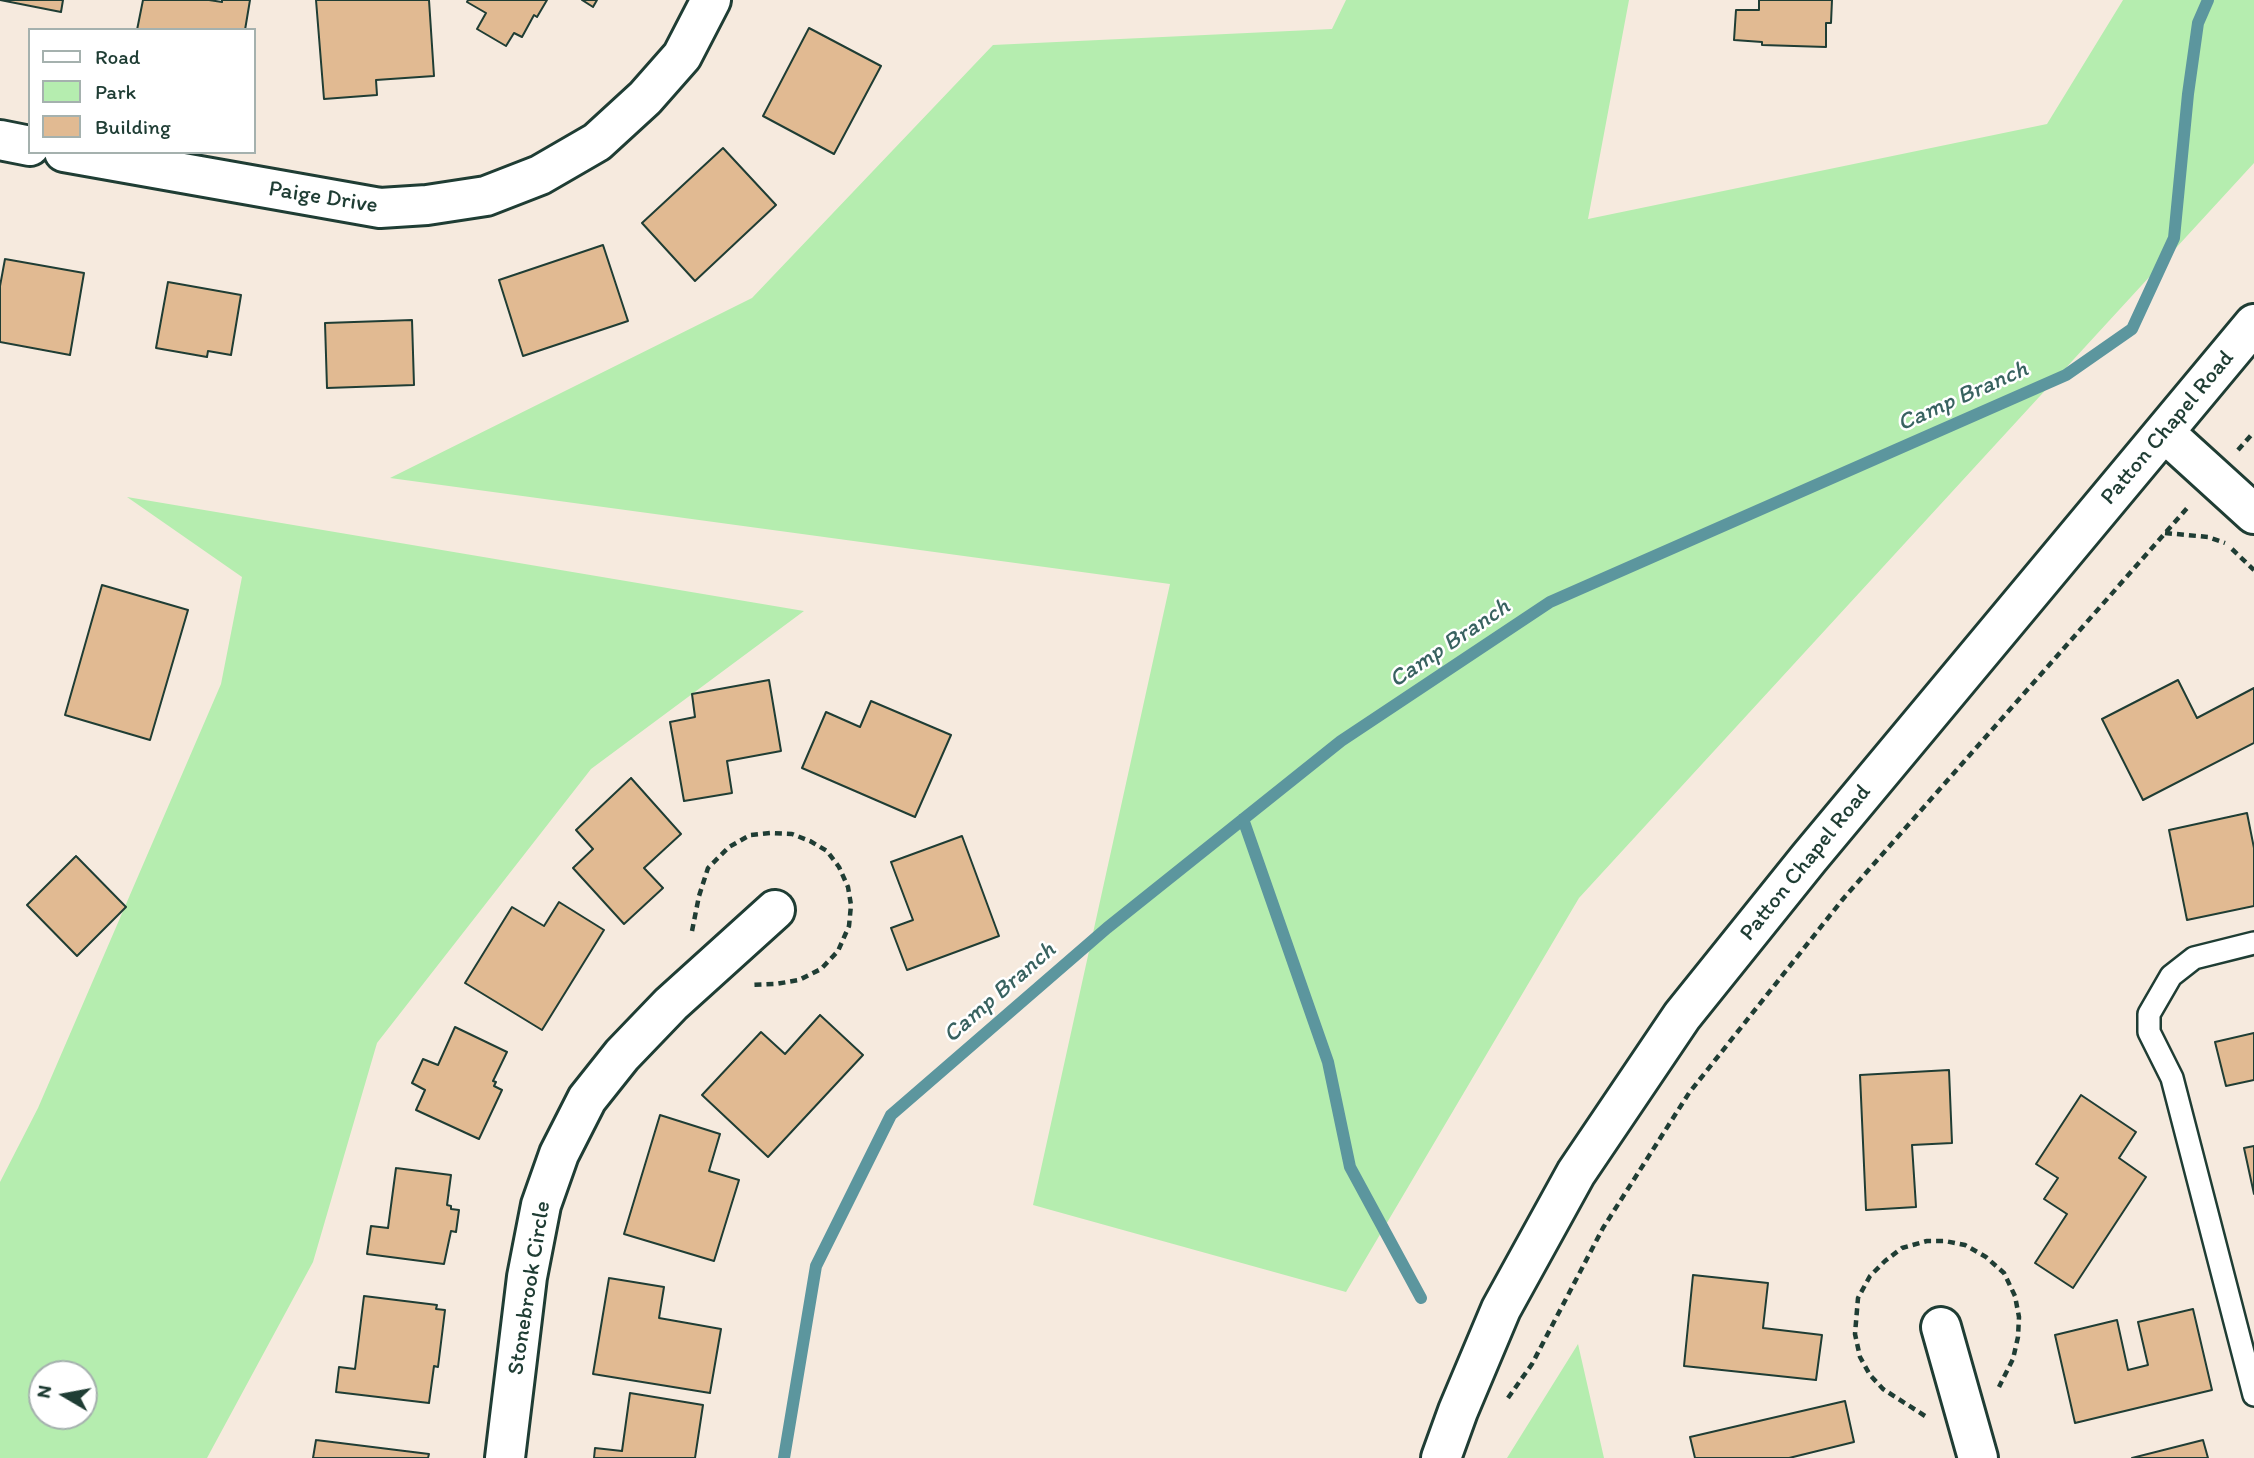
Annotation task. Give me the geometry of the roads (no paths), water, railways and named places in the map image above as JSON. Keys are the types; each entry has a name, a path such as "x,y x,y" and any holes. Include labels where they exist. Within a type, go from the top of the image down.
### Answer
{"street":[{"name":"Paige Drive","path":"75,154 380,208 427,205 486,196 540,176 597,142 645,98 682,56 711,0"},
{"path":"0,141 28,146"},
{"name":"Patton Chapel Road","path":"1441,1458 1458,1410 1507,1298 1576,1174 1682,1016 1809,858 2254,324"},
{"path":"2165,433 2254,514"},
{"name":"Stonebrook Circle","path":"505,1458 527,1277 541,1205 559,1154 587,1099 622,1055 671,1004 775,911"},
{"path":"1941,1327 1978,1458"}],"lane":[{"path":"2254,943 2194,958 2171,976 2149,1014 2149,1032 2172,1078 2254,1395"}],"waterway":[{"name":"Camp Branch","path":"784,1458 816,1266 891,1115 1107,928 1341,741 1550,602 2066,375 2132,329 2174,238 2198,23 2208,0"},
{"path":"1243,819 1328,1062 1350,1167 1421,1298"}]}
